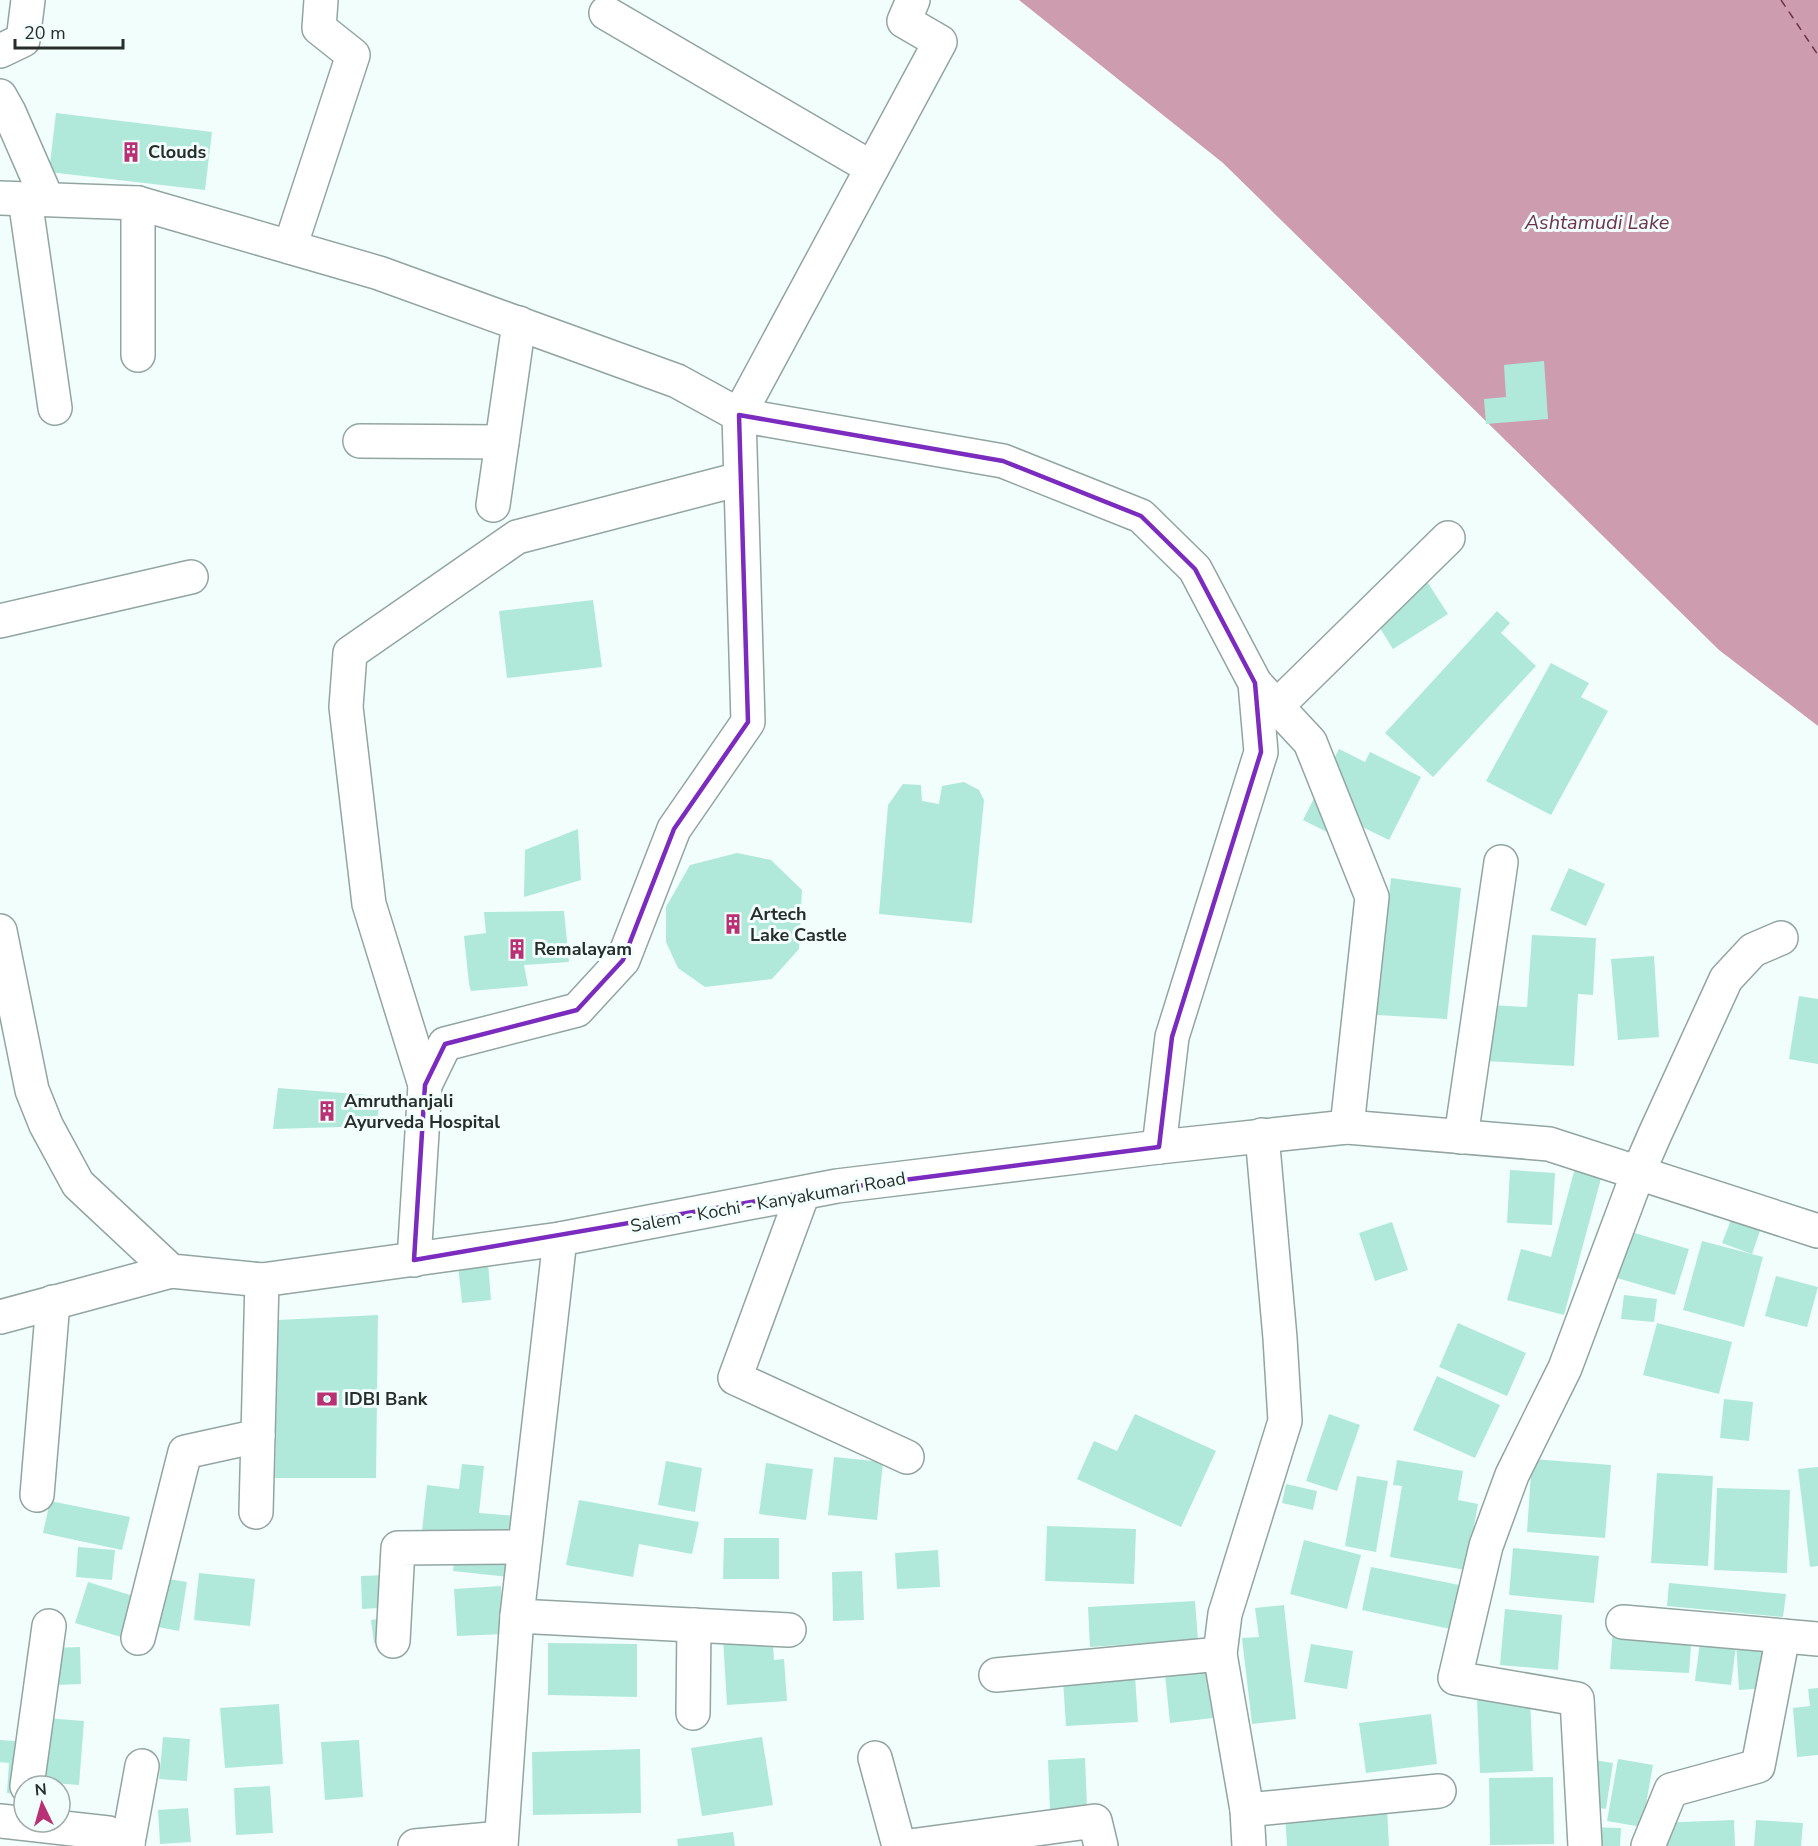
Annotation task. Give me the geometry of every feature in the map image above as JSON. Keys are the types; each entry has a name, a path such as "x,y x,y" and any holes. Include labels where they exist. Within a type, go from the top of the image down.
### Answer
{"street":[{"path":"0,51 23,40 28,0"},
{"path":"290,247 353,55 319,28 321,0"},
{"path":"425,1084 445,1044 577,1010 623,960 674,829 748,722 738,416 940,42 904,21 913,0"},
{"path":"606,13 872,168"},
{"path":"0,96 9,112 55,408"},
{"path":"24,198 138,203 379,273 677,381 738,416 1003,461 1141,516 1194,569 1255,683 1310,742 1372,897 1347,1127"},
{"path":"138,203 138,355"},
{"path":"493,505 519,323"},
{"path":"360,441 501,442"},
{"path":"414,1260 425,1084 369,904 346,707 350,653 517,537 740,479"},
{"path":"1277,706 1448,538"},
{"path":"0,621 191,577"},
{"path":"1159,1147 1172,1036 1261,752 1255,683"},
{"path":"1461,1137 1502,862"},
{"path":"0,930 32,1090 46,1125 78,1184 171,1271"},
{"path":"1585,1846 1577,1699 1455,1678 1486,1546 1512,1475 1565,1368 1638,1173 1726,978 1753,950 1781,938"},
{"name":"Salem - Kochi - Kanyakumari Road","path":"171,1271 262,1280 560,1239 837,1186 1347,1127 1549,1144 1818,1231"},
{"path":"1250,1846 1247,1810 1221,1654 1225,1614 1285,1420 1262,1136"},
{"path":"803,1192 735,1378 907,1457"},
{"path":"415,1846 501,1842 523,1547 560,1239"},
{"path":"0,1317 171,1271"},
{"path":"256,1512 262,1280"},
{"path":"37,1495 53,1302"},
{"path":"138,1638 185,1452 258,1436"},
{"path":"393,1641 398,1548 523,1547"},
{"path":"517,1616 789,1630"},
{"path":"1623,1622 1818,1639"},
{"path":"693,1713 694,1625"},
{"path":"29,1774 49,1626"},
{"path":"1648,1846 1671,1790 1758,1766 1783,1636"},
{"path":"996,1675 1221,1654"},
{"path":"875,1758 899,1846"},
{"path":"72,1827 108,1833 128,1845 142,1766"},
{"path":"1247,1810 1439,1791"},
{"path":"910,1846 1095,1821 1101,1846"}],"highlighted area":[{"path":"739,415 1003,461 1141,516 1195,569 1255,683 1261,752 1172,1037 1159,1147 803,1193 414,1260 425,1085 445,1044 577,1010 623,960 674,829 748,722"}],"water":[{"name":"Ashtamudi Lake","path":"1019,0 1818,0 1818,726 1719,650 1223,163"}],"building":[{"name":"Clouds","path":"56,113 212,132 205,190 49,172"},
{"path":"1544,361 1548,419 1486,424 1484,399 1506,397 1504,365"},
{"path":"1424,577 1448,614 1393,649 1370,612"},
{"path":"593,600 602,667 507,678 499,611"},
{"path":"1497,611 1510,623 1501,633 1536,666 1433,777 1385,733"},
{"path":"1551,663 1589,683 1581,697 1608,711 1551,815 1486,781"},
{"path":"1339,749 1365,762 1370,752 1421,777 1389,840 1336,814 1327,832 1303,820"},
{"path":"964,782 979,790 984,800 972,923 879,914 888,805 903,784 921,785 922,801 939,804 942,786"},
{"path":"578,829 581,880 524,897 525,850"},
{"name":"Artech Lake Castle","path":"737,853 771,860 802,890 799,949 772,979 705,987 678,968 666,942 666,907 690,865"},
{"path":"1569,868 1605,884 1586,926 1550,910"},
{"path":"1391,878 1461,888 1447,1019 1376,1015"},
{"name":"Remalayam","path":"564,911 569,962 524,965 528,986 471,991 464,936 486,933 484,912"},
{"path":"1532,935 1596,938 1593,995 1578,994 1574,1066 1486,1061 1489,1005 1527,1007"},
{"path":"1654,956 1659,1037 1618,1040 1611,959"},
{"path":"1799,996 1818,999 1818,1064 1789,1059"},
{"name":"Amruthanjali Ayurveda Hospital","path":"278,1088 381,1096 376,1126 273,1129"},
{"path":"1575,1168 1602,1175 1564,1315 1507,1300 1521,1249 1551,1257"},
{"path":"1510,1170 1555,1173 1552,1225 1507,1223"},
{"path":"1731,1220 1760,1231 1752,1254 1722,1243"},
{"path":"1392,1222 1408,1270 1375,1281 1359,1233"},
{"path":"1631,1232 1689,1249 1675,1295 1617,1278"},
{"path":"1702,1241 1763,1257 1744,1327 1683,1310"},
{"path":"488,1262 491,1300 462,1303 458,1265"},
{"path":"1776,1276 1818,1287 1807,1327 1765,1316"},
{"path":"1624,1295 1657,1299 1654,1322 1621,1319"},
{"name":"IDBI Bank","path":"378,1315 376,1478 275,1478 278,1320"},
{"path":"1458,1323 1526,1353 1507,1396 1439,1367"},
{"path":"1657,1323 1732,1342 1719,1394 1643,1375"},
{"path":"1437,1376 1500,1405 1475,1458 1413,1430"},
{"path":"1724,1399 1753,1402 1749,1441 1720,1438"},
{"path":"1135,1414 1216,1451 1181,1527 1077,1479 1094,1441 1117,1451"},
{"path":"1329,1414 1360,1425 1337,1491 1306,1481"},
{"path":"834,1457 883,1462 877,1520 828,1515"},
{"path":"1532,1459 1611,1465 1605,1538 1527,1532"},
{"path":"1397,1460 1463,1471 1458,1500 1478,1504 1466,1570 1390,1557 1402,1486 1393,1485"},
{"path":"666,1461 702,1468 695,1512 658,1505"},
{"path":"766,1463 813,1469 806,1520 759,1514"},
{"path":"462,1464 484,1466 479,1513 516,1516 509,1577 453,1571 456,1543 421,1540 427,1485 459,1489"},
{"path":"1818,1467 1818,1566 1810,1567 1798,1469"},
{"path":"1657,1473 1713,1476 1708,1566 1651,1563"},
{"path":"1357,1476 1388,1481 1376,1552 1345,1546"},
{"path":"1286,1484 1317,1491 1313,1510 1282,1503"},
{"path":"1717,1488 1790,1490 1787,1573 1714,1570"},
{"path":"579,1500 699,1522 692,1554 639,1544 633,1577 566,1565"},
{"path":"50,1501 130,1517 122,1550 43,1533"},
{"path":"1047,1526 1136,1529 1134,1584 1045,1581"},
{"path":"724,1538 779,1538 779,1579 723,1579"},
{"path":"1304,1540 1361,1555 1347,1609 1290,1594"},
{"path":"78,1547 115,1550 112,1580 76,1577"},
{"path":"1513,1548 1599,1556 1594,1603 1509,1595"},
{"path":"938,1550 940,1587 897,1589 895,1553"},
{"path":"1371,1567 1464,1586 1455,1630 1362,1610"},
{"path":"862,1571 864,1620 833,1621 832,1572"},
{"path":"199,1573 255,1579 250,1626 194,1620"},
{"path":"410,1574 411,1606 362,1609 361,1576"},
{"path":"156,1577 187,1582 179,1631 148,1625"},
{"path":"88,1582 143,1599 131,1640 75,1623"},
{"path":"1669,1583 1786,1594 1783,1617 1667,1606"},
{"path":"501,1586 504,1634 457,1636 454,1589"},
{"path":"1195,1601 1198,1640 1090,1647 1088,1607"},
{"path":"1284,1605 1296,1719 1252,1724 1242,1638 1259,1637 1255,1608"},
{"path":"1505,1609 1562,1615 1558,1670 1500,1665"},
{"path":"399,1616 402,1639 374,1643 371,1620"},
{"path":"771,1617 774,1660 784,1659 787,1701 727,1705 722,1621"},
{"path":"1613,1628 1692,1633 1689,1673 1610,1669"},
{"path":"1701,1634 1737,1638 1731,1685 1695,1681"},
{"path":"1764,1640 1766,1688 1739,1690 1736,1642"},
{"path":"548,1643 637,1644 637,1697 548,1695"},
{"path":"1311,1644 1353,1651 1347,1689 1304,1682"},
{"path":"80,1647 81,1684 55,1685 53,1648"},
{"path":"1207,1669 1213,1718 1170,1723 1165,1674"},
{"path":"1135,1675 1138,1722 1066,1726 1063,1680"},
{"path":"1818,1688 1818,1755 1797,1757 1793,1708 1810,1706 1808,1689"},
{"path":"1530,1697 1533,1771 1480,1773 1477,1699"},
{"path":"279,1704 283,1764 225,1768 220,1708"},
{"path":"1431,1714 1437,1764 1366,1773 1359,1723"},
{"path":"45,1718 84,1721 79,1785 72,1784 72,1774 41,1774"},
{"path":"163,1737 190,1739 187,1781 159,1779"},
{"path":"762,1737 773,1805 702,1816 691,1748"},
{"path":"0,1740 29,1742 26,1774 12,1774 12,1793 7,1793 9,1763 0,1762"},
{"path":"359,1740 363,1797 325,1800 321,1742"},
{"path":"640,1749 641,1813 533,1815 532,1752"},
{"path":"1085,1758 1087,1807 1050,1809 1048,1760"},
{"path":"1618,1759 1653,1765 1642,1827 1607,1821"},
{"path":"1593,1760 1613,1763 1606,1809 1586,1806"},
{"path":"1553,1777 1554,1844 1490,1845 1489,1778"},
{"path":"270,1786 273,1833 236,1835 234,1788"},
{"path":"188,1808 191,1842 160,1844 158,1810"},
{"path":"1387,1809 1389,1846 1287,1846 1285,1814"},
{"path":"1734,1820 1735,1846 1656,1846 1655,1823"},
{"path":"1756,1820 1803,1823 1801,1846 1754,1846"},
{"path":"1585,1827 1621,1828 1620,1846 1584,1846"},
{"path":"733,1832 735,1846 678,1846 677,1839"}],"ferry route":[{"path":"1781,0 1818,55"}],"place":[{"name":"Clouds","path":"131,152"},
{"name":"Artech Lake Castle","path":"733,924"},
{"name":"Remalayam","path":"517,949"},
{"name":"Amruthanjali Ayurveda Hospital","path":"327,1111"},
{"name":"IDBI Bank","path":"327,1399"}]}
